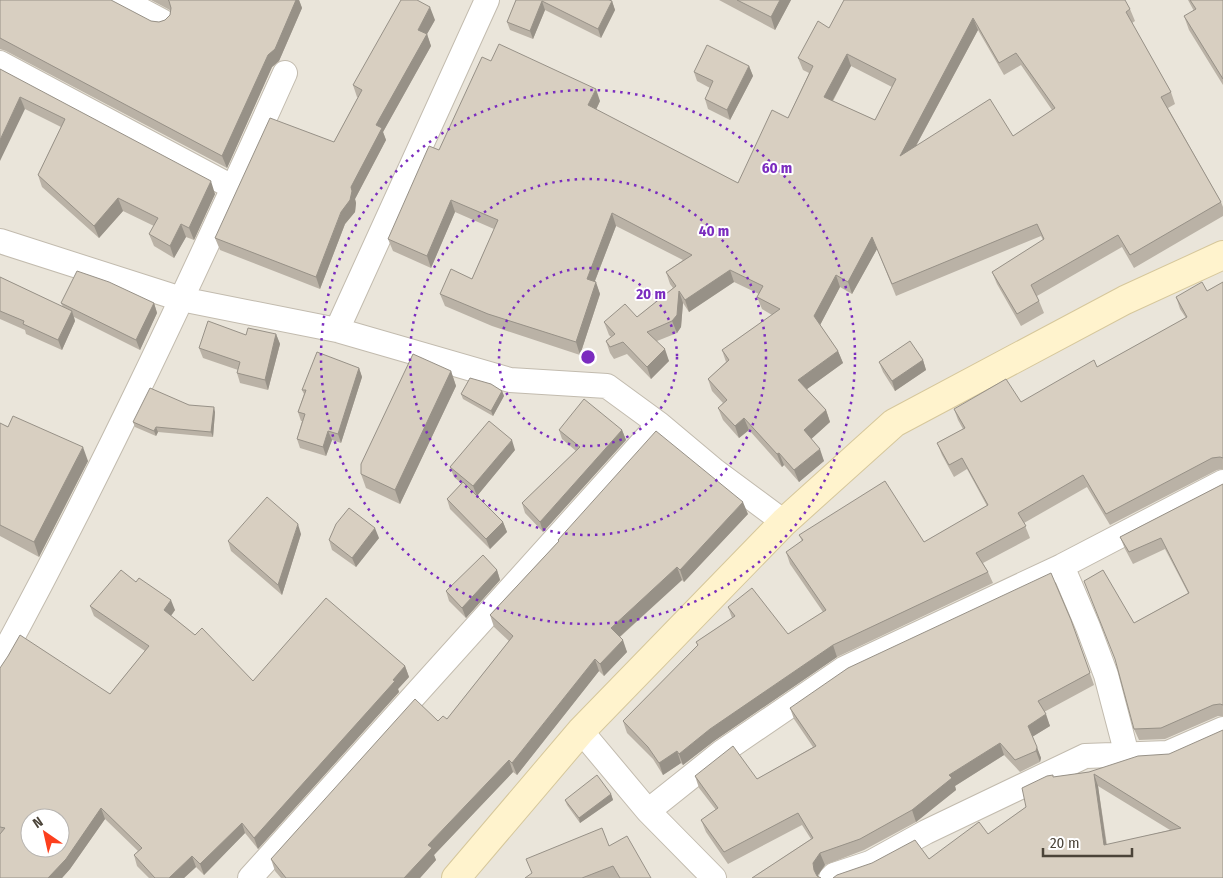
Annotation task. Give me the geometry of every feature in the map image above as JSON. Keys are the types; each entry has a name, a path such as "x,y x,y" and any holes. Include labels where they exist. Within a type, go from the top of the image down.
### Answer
{"street":[{"path":"122,0 162,21"},
{"path":"337,330 487,0"},
{"path":"0,63 234,188"},
{"path":"0,660 49,569 181,299 234,188 285,73"},
{"path":"0,241 181,299 337,330 510,380 606,386 659,424 715,471 784,522"},
{"path":"456,878 581,731 784,522 894,423 1125,300 1223,255"},
{"path":"250,878 659,424"},
{"path":"648,811 722,752 845,668 1062,566 1223,482"},
{"path":"1062,566 1106,675 1127,755"},
{"path":"831,878 834,875 870,863 926,832 1085,756 1168,753 1223,729"},
{"path":"581,731 648,811 714,878"}],"shaded area":[{"path":"0,0 1223,0 1223,878 0,878"}],"building":[{"path":"0,0 111,0 151,21 159,22 165,20 170,15 171,8 168,0 296,0 275,49 268,55 222,156 0,38"},
{"path":"401,0 417,0 430,7 418,30 427,34 376,125 382,128 351,187 350,200 341,212 316,277 215,238 270,118 334,142 362,90 353,85"},
{"path":"516,0 612,1 598,29 542,1 530,31 507,22"},
{"path":"737,0 780,0 771,17"},
{"path":"844,0 1125,0 1130,9 1126,12 1171,92 1161,97 1221,202 1130,255 1118,235 1031,285 1039,301 1017,314 992,272 1044,239 1037,224 892,284 872,237 848,282 836,275 814,316 838,351 798,380 826,410 804,430 820,449 794,470 744,418 735,426 718,408 727,400 708,379 729,360 722,350 780,309 757,297 763,286 730,270 685,300 679,291 677,315 672,321 647,332 665,349 647,367 623,342 610,347 606,341 615,334 604,322 625,304 637,317 676,286 666,272 692,255 612,213 587,279 596,282 576,342 488,314 440,294 451,269 472,279 498,220 451,200 427,256 388,239 429,146 439,150 482,57 491,61 499,44 596,89 588,105 738,183 772,110 788,118 813,66 798,58 818,21 829,28","holes":["973,18 999,63 1016,53 1055,108 1013,136 990,99 900,156","847,54 896,79 875,120 824,97"]},
{"path":"1190,0 1223,0 1223,79 1184,16 1196,9"},
{"path":"707,45 749,66 727,110 705,99 713,81 694,72"},
{"path":"0,69 211,181 189,228 181,224 170,246 149,234 158,218 118,198 94,226 38,175 65,119 20,97 0,140"},
{"path":"77,271 109,282 154,303 136,340 61,303"},
{"path":"0,277 72,311 58,340 23,324 24,321 0,311"},
{"path":"1202,282 1207,291 1223,282 1223,458 1212,458 1106,514 1083,475 1018,513 1026,526 976,553 988,572 833,645 710,729 679,754 677,751 659,763 648,747 623,721 698,645 696,642 735,616 728,607 752,588 788,634 826,610 786,552 803,540 799,535 885,481 924,542 988,505 962,458 949,465 937,443 965,428 954,409 1006,379 1021,402 1094,360 1097,367 1187,317 1176,297"},
{"path":"208,321 246,335 248,328 276,334 265,380 237,373 240,362 199,348"},
{"path":"910,341 923,360 892,381 879,362"},
{"path":"317,352 359,368 338,434 328,431 323,447 297,439 305,414 298,412 306,390 302,390"},
{"path":"413,354 451,371 395,490 361,474 361,464"},
{"path":"470,378 491,384 502,391 491,411 461,394"},
{"path":"150,388 189,405 214,407 211,432 156,427 154,431 133,422"},
{"path":"584,399 622,430 540,522 522,503 580,447 559,430"},
{"path":"13,416 83,447 34,542 0,525 0,423 8,427"},
{"path":"489,421 512,440 473,486 450,467"},
{"path":"656,431 743,502 680,570 677,567 611,628 623,640 600,664 595,659 512,763 509,760 428,845 432,848 404,878 286,878 271,859 415,699 438,721 443,716 447,719 513,636 490,615 559,541"},
{"path":"463,482 503,522 486,539 447,499"},
{"path":"1223,484 1223,705 1213,705 1161,728 1134,729 1115,659 1084,581 1103,570 1134,623 1189,593 1161,538 1129,552 1120,537"},
{"path":"267,497 298,524 278,585 228,541"},
{"path":"349,508 375,528 352,558 329,540 336,524"},
{"path":"483,555 497,570 462,608 446,591"},
{"path":"121,570 136,582 139,578 171,600 164,610 195,635 202,628 253,681 326,598 405,666 393,680 395,681 254,838 242,823 200,864 192,856 169,878 155,878 134,855 142,848 101,808 70,853 70,808 20,808 20,858 67,858 48,878 0,878 0,834 5,828 0,827 0,668 20,635 110,694 149,646 90,606"},
{"path":"1051,573 1071,620 1090,673 1038,701 1046,714 1028,726 1037,747 1036,751 1015,760 1000,743 949,775 952,778 912,810 860,839 820,853 813,863 817,876 821,878 752,878 813,838 798,813 724,852 701,820 718,808 695,776 733,746 757,779 816,746 790,708 848,668"},
{"path":"1223,730 1223,878 833,878 872,863 915,840 929,859 979,822 988,834 1026,807 1022,788 1047,776 1053,775 1053,777 1089,772 1138,756 1169,754","holes":["1094,774 1181,828 1104,845"]},
{"path":"597,775 611,794 579,818 565,800"},
{"path":"602,828 609,846 627,836 651,878 620,878 613,866 582,878 525,878 532,873 526,859"}]}
